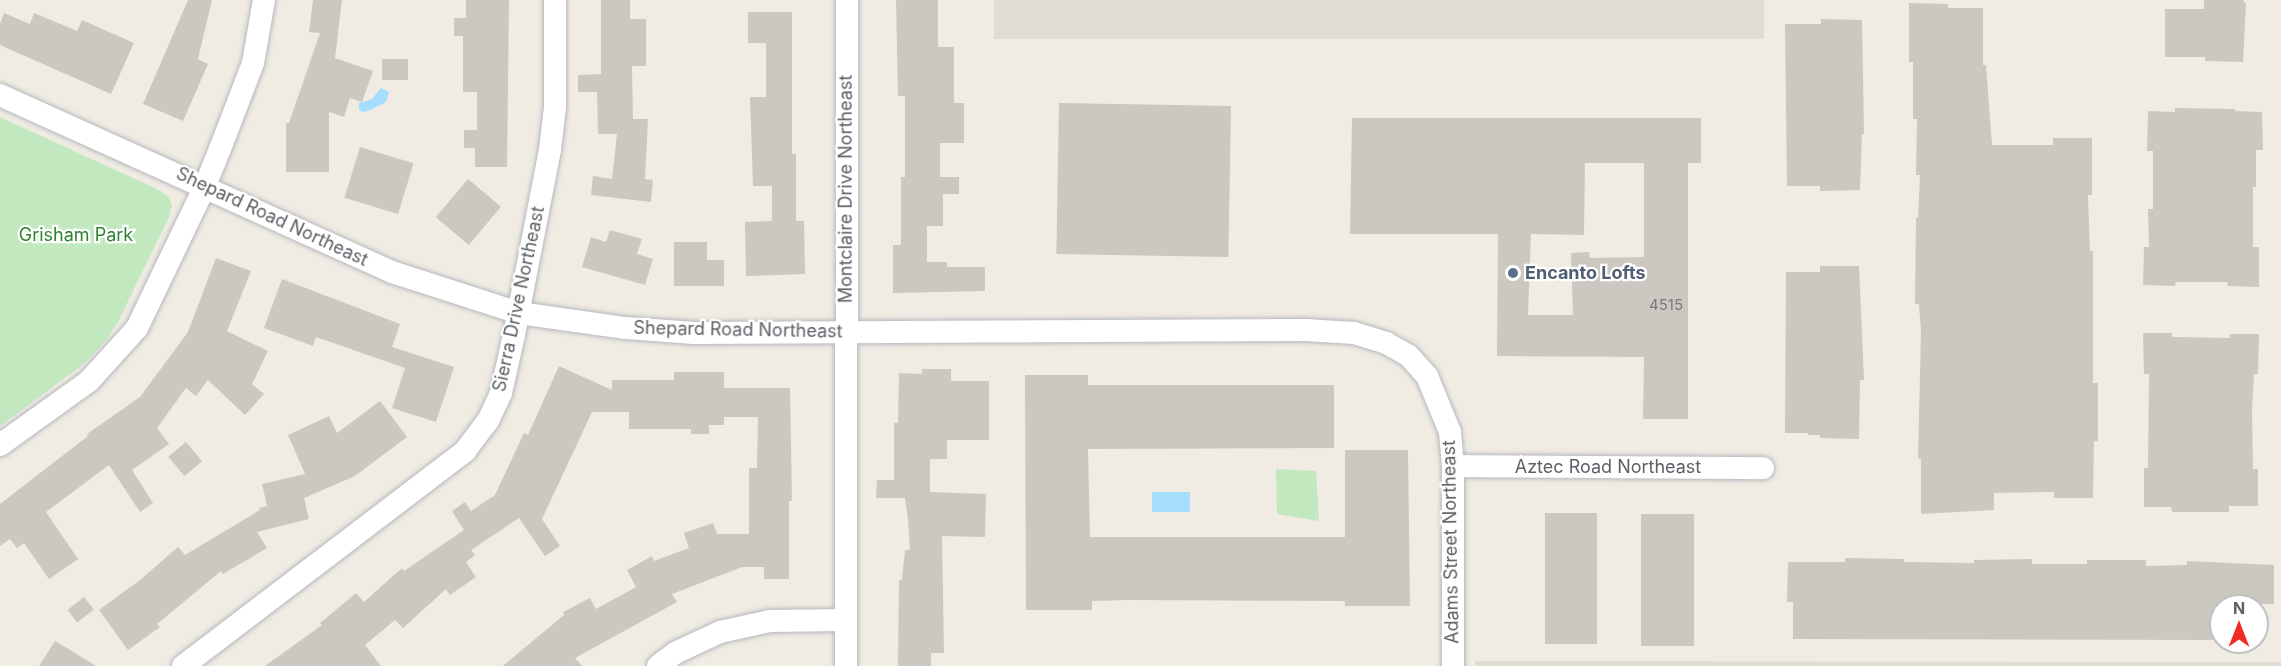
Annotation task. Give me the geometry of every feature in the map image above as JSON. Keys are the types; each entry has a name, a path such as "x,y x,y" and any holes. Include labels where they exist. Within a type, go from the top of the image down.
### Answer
{"street":[{"path":"0,445 89,381 137,328 205,186 253,63 264,0"},
{"name":"Sierra Drive Northeast","path":"183,666 465,451 488,421 501,393 519,313 552,139 555,107 555,0"},
{"name":"Montclaire Drive Northeast","path":"846,666 847,0"},
{"name":"Shepard Road Northeast","path":"0,95 392,272 519,313 626,328 694,333 1306,330"},
{"name":"Adams Street Northeast","path":"1306,330 1354,333 1386,343 1408,356 1426,376 1439,402 1450,432 1453,466 1453,666"},
{"name":"Aztec Road Northeast","path":"1453,466 1763,468"},
{"path":"658,666 675,653 720,632 770,621 846,620"}],"shaded area":[{"path":"994,0 1764,0 1764,39 994,39"},
{"path":"1475,661 2281,662 2281,666 1475,666"}],"green space":[{"name":"Grisham Park","path":"0,117 157,189 168,196 172,205 169,217 118,322 106,340 86,362 0,426"},
{"path":"1276,469 1316,471 1319,521 1277,514"}],"water":[{"path":"381,88 389,92 386,102 368,111 359,110 359,103 372,99"},
{"path":"1152,492 1190,492 1190,512 1152,512"}],"building":[{"path":"188,0 212,0 198,59 208,64 183,121 143,104"},
{"path":"313,0 342,0 335,58 373,71 362,102 350,98 344,117 329,112 329,172 286,172 286,123 289,123 320,33 309,32"},
{"path":"466,0 509,0 507,167 475,167 475,148 464,148 464,130 477,130 477,92 463,92 463,36 454,36 454,18 466,18"},
{"path":"601,0 630,0 630,19 646,19 646,66 632,66 633,119 648,119 645,179 653,180 651,202 591,195 593,176 612,179 617,134 598,134 597,92 578,92 578,75 601,74"},
{"path":"896,0 938,0 938,47 954,47 954,103 964,103 964,143 940,143 940,177 959,177 959,194 943,194 943,226 927,226 927,262 947,262 947,267 985,267 985,291 893,293 893,245 901,245 901,177 905,177 905,96 898,96"},
{"path":"2204,0 2244,0 2246,3 2243,62 2205,61 2205,57 2165,57 2165,9 2204,9"},
{"path":"1909,3 1948,4 1948,8 1983,8 1983,65 1986,65 1992,145 2053,145 2053,138 2092,138 2092,195 2088,195 2090,251 2093,251 2093,383 2098,383 2098,441 2094,441 2093,498 2054,498 2054,492 1994,493 1994,510 1921,514 1921,459 1918,458 1921,332 1919,304 1915,304 1916,217 1918,218 1920,175 1916,175 1917,119 1913,119 1913,62 1909,62"},
{"path":"748,12 792,12 792,154 796,154 796,221 804,221 805,274 746,276 745,222 772,221 772,186 753,186 750,97 766,97 766,43 748,43"},
{"path":"4,13 30,24 34,13 77,31 82,20 134,43 111,94 0,45 0,24"},
{"path":"1821,19 1862,20 1864,134 1862,134 1860,190 1820,191 1820,186 1787,186 1785,24 1821,24"},
{"path":"382,59 408,59 408,80 382,80"},
{"path":"1059,103 1231,106 1228,257 1056,254"},
{"path":"2175,108 2262,112 2263,150 2256,150 2256,187 2253,187 2253,247 2259,247 2259,287 2228,286 2227,282 2176,282 2175,286 2143,285 2144,247 2149,247 2148,209 2153,209 2153,151 2147,151 2148,111 2175,112"},
{"path":"1352,118 1701,118 1701,163 1688,163 1688,419 1643,419 1644,357 1497,356 1498,234 1350,234","holes":["1585,163 1644,163 1644,257 1590,258 1589,252 1571,253 1573,315 1528,315 1531,234 1584,235"]},
{"path":"360,147 414,163 398,214 345,198"},
{"path":"468,179 501,207 469,245 436,217"},
{"path":"610,230 642,239 637,254 653,259 645,285 582,267 591,237 606,242"},
{"path":"674,242 707,242 707,260 724,260 724,286 674,286"},
{"path":"216,258 251,271 227,331 268,351 252,384 264,394 245,415 208,380 196,396 186,388 157,428 169,444 132,470 153,503 140,512 109,465 46,512 78,559 49,579 24,543 17,548 10,539 0,546 0,504 88,436 87,434 140,397 188,332"},
{"path":"1820,266 1859,266 1864,380 1860,380 1859,439 1820,438 1820,435 1808,435 1808,433 1785,433 1786,272 1820,272"},
{"path":"282,279 400,324 392,347 454,367 436,422 392,408 405,368 316,337 313,346 264,328"},
{"path":"2143,333 2172,333 2172,337 2230,338 2230,334 2259,334 2258,374 2254,374 2252,409 2253,469 2258,469 2258,506 2229,506 2229,512 2172,512 2171,507 2144,507 2144,468 2148,468 2149,374 2144,374"},
{"path":"559,366 612,390 612,380 674,380 674,372 724,372 724,388 790,388 792,501 789,501 789,579 764,579 764,567 742,567 672,594 677,602 575,658 582,666 503,666 564,615 563,612 590,598 596,609 636,587 627,570 652,556 654,561 689,548 684,533 713,523 717,534 749,534 749,468 757,468 758,417 724,417 724,425 709,425 709,434 691,434 691,429 629,429 629,412 592,412 542,519 560,546 545,556 519,518 471,550 475,555 466,562 476,577 450,595 446,589 403,628 395,620 365,645 381,666 265,666 322,625 320,623 356,593 364,602 402,568 404,571 464,530 452,511 465,502 471,511 495,495 524,433 528,435"},
{"path":"922,369 951,369 951,381 989,381 989,440 947,440 947,459 930,459 930,492 986,494 985,537 942,536 944,653 931,653 931,666 898,666 899,580 902,580 905,550 910,550 908,519 905,498 876,498 877,480 894,480 894,423 898,423 899,373 922,374"},
{"path":"1025,375 1088,375 1088,385 1334,385 1334,448 1088,449 1090,537 1345,537 1345,450 1408,450 1410,606 1345,606 1345,601 1129,600 1092,601 1092,610 1026,610"},
{"path":"380,401 407,437 355,476 304,498 309,519 257,532 267,548 223,574 221,571 157,624 160,627 128,650 99,610 140,580 178,547 185,555 260,510 259,508 267,506 262,484 305,474 288,435 329,416 337,433"},
{"path":"186,442 202,461 184,476 168,457"},
{"path":"1545,513 1597,513 1597,644 1545,644"},
{"path":"1641,514 1694,514 1694,646 1641,646"},
{"path":"1845,558 1974,563 1974,560 2032,559 2032,564 2087,564 2087,560 2146,560 2146,566 2187,565 2187,561 2274,565 2274,604 2269,604 2269,594 2209,594 2209,640 1793,639 1793,602 1787,602 1788,562 1845,562"},
{"path":"84,597 94,610 77,623 67,610"},
{"path":"55,641 62,645 96,666 39,666"}],"place":[{"name":"Encanto Lofts","path":"1513,273"}]}
